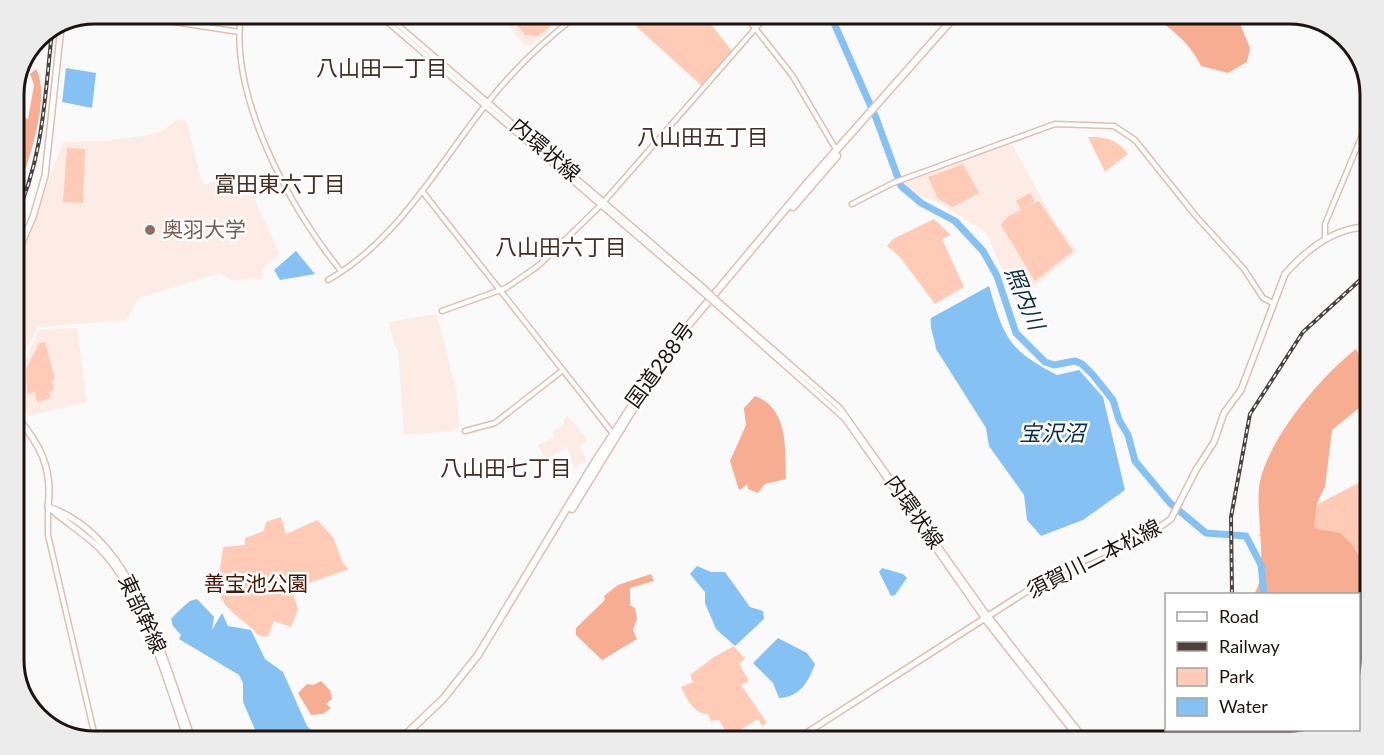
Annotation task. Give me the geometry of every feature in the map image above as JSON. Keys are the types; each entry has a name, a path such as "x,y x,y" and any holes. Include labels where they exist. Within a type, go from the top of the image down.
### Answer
{"highway":[{"name":"国道288号","path":"412,731 443,704 476,664 614,436 686,331 837,152 950,24"}],"main road":[{"path":"24,238 33,217 45,176 60,33"},
{"name":"須賀川二本松線","path":"809,731 1058,572 1161,526 1175,514 1196,470 1214,442 1224,412 1241,390 1285,274 1325,238 1360,228"},
{"path":"24,425 32,434 46,460 50,484 48,507"},
{"name":"東部幹線","path":"48,507 103,552 125,582 142,617 184,731"},
{"name":"東部幹線","path":"48,507 64,514 86,529 126,574 143,609 189,731"},
{"name":"内環状線","path":"986,617 1076,731"}],"street":[{"path":"194,24 239,32"},
{"path":"240,24 244,83 256,122 299,213 341,271"},
{"path":"390,24 603,203"},
{"name":"内環状線","path":"398,24 489,101 720,305 845,419 986,617"},
{"path":"328,280 384,235 422,191 485,105 530,54 567,24"},
{"path":"753,24 806,97 837,152"},
{"path":"442,311 500,291 538,266 603,203 759,24"},
{"path":"852,204 902,179 1055,124 1114,126 1135,140 1196,215 1244,269 1263,298 1273,303"},
{"path":"1325,238 1325,224 1360,140"},
{"path":"422,191 614,436"},
{"path":"465,431 484,428 495,423 563,370"},
{"path":"48,507 48,535 94,731"}],"shaded area":[{"path":"507,24 558,24 530,46 525,46"},
{"path":"1164,24 1240,24 1250,48 1247,62 1228,73 1201,66 1186,44"},
{"path":"36,69 41,98 35,136 24,173 24,118 28,119 34,85 30,74"},
{"name":"奥羽大学","path":"178,119 187,122 202,183 207,184 241,170 280,254 264,267 261,279 231,280 219,273 139,298 126,320 38,327 24,354 24,248 63,142 105,141 162,131"},
{"path":"1012,144 1054,221 1078,251 1016,302 986,232 939,203 913,194 904,183"},
{"path":"437,314 456,391 460,427 452,431 404,435 398,351 393,342 389,322"},
{"path":"77,328 87,402 29,416 24,410 24,364 40,329"},
{"path":"1356,349 1360,356 1360,407 1332,430 1325,487 1317,503 1314,526 1317,529 1340,533 1351,543 1360,557 1360,593 1254,593 1261,571 1259,494 1260,481 1266,464 1274,446 1299,409 1342,361"},
{"path":"755,396 774,410 783,431 786,455 786,479 765,484 758,493 748,489 748,484 739,490 730,461 746,425 744,408"},
{"path":"568,416 588,440 580,446 587,461 574,468 567,446 546,460 538,445 555,437 552,432 565,424 563,420"},
{"path":"651,574 654,581 630,588 630,605 635,608 637,619 633,630 637,639 602,660 576,635 576,628 605,600 604,596 618,585"},
{"path":"321,681 330,690 332,699 326,704 331,708 323,714 311,715 298,693 307,684 313,685"}],"green space":[{"path":"516,24 553,24 538,36 525,35"},
{"path":"634,24 711,24 732,51 702,86"},
{"path":"1088,137 1111,140 1120,145 1128,154 1105,172"},
{"path":"67,148 85,149 83,203 63,202"},
{"path":"963,164 979,193 953,207 938,199 928,177"},
{"path":"1030,193 1035,201 1025,208 1039,201 1073,251 1035,281 1001,225 1007,217 1021,210 1016,201"},
{"path":"934,219 951,235 942,239 964,287 935,304 900,257 887,246 893,239"},
{"path":"45,342 55,379 52,381 54,390 49,392 51,398 37,402 35,392 27,394 26,369 39,343"},
{"path":"1360,482 1360,593 1356,593 1258,535"},
{"name":"善宝池公園","path":"281,517 286,534 317,520 333,537 343,563 349,569 292,589 298,610 291,627 274,621 268,637 258,635 224,604 219,581 223,547 245,545 245,538 264,531 266,522"},
{"path":"734,646 745,659 739,664 749,681 741,685 767,723 762,726 758,719 739,731 725,731 719,720 711,721 708,714 698,711 688,701 681,687 693,682 690,675 714,657"}],"water":[{"path":"66,68 96,73 92,108 62,102"},
{"path":"296,251 315,274 280,280 274,270"},
{"name":"宝沢沼","path":"989,286 1004,330 1018,349 1028,358 1057,375 1079,370 1103,397 1125,490 1083,520 1041,536 1027,520 1024,495 989,446 986,428 936,349 931,329 931,318"},
{"path":"697,566 711,572 725,572 750,607 763,611 764,619 735,646 716,629 705,603 705,592 690,574"},
{"path":"882,568 903,574 907,578 895,595 891,596 879,572"},
{"path":"197,599 214,617 212,630 222,613 228,626 251,630 265,659 283,672 307,726 313,731 256,731 243,702 243,683 239,675 179,639 181,635 173,626 171,619 190,601"},
{"path":"778,638 807,653 815,664 810,676 798,692 779,698 773,683 753,663"}],"waterway":[{"name":"照内川","path":"834,24 876,118 901,186 921,203 955,221 983,251 997,276 1016,333 1045,362 1054,365 1075,361 1082,364 1093,375 1113,400 1119,420 1128,435 1135,461 1170,503 1206,533 1246,536 1261,565 1264,593"}],"railway":[{"path":"24,198 41,128 51,39"},
{"path":"1232,593 1231,517 1250,414 1303,332 1360,280"}],"place":[{"name":"奥羽大学","path":"150,230"}],"district":[{"name":"八山田一丁目","path":"382,68"},
{"name":"八山田五丁目","path":"703,137"},
{"name":"富田東六丁目","path":"280,184"},
{"name":"八山田六丁目","path":"561,247"},
{"name":"八山田七丁目","path":"506,468"}]}
